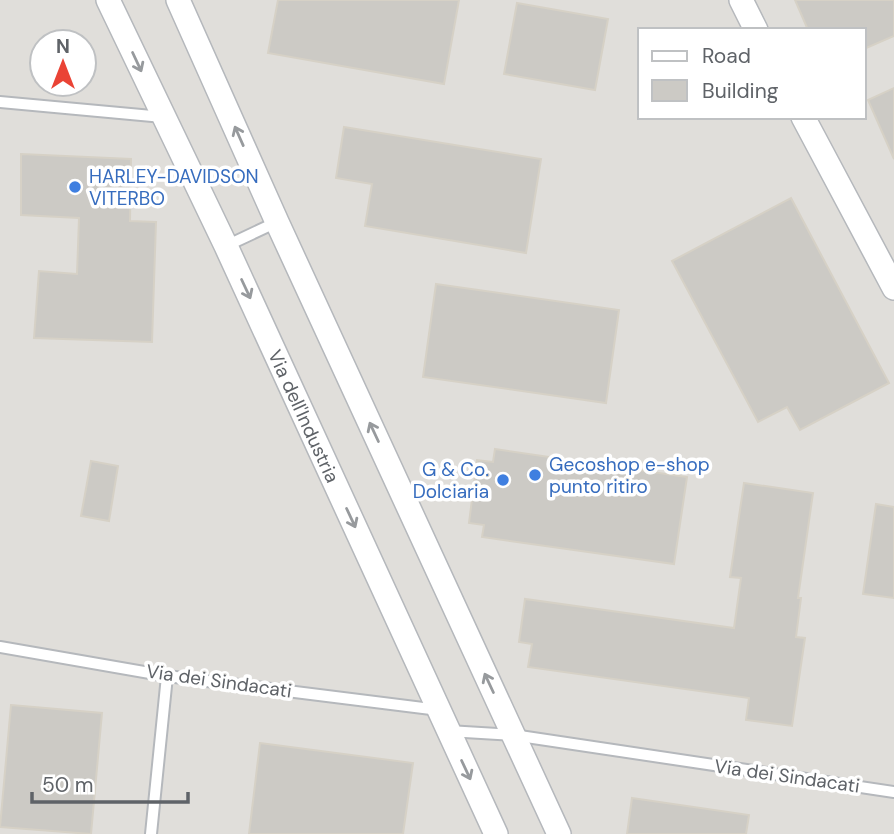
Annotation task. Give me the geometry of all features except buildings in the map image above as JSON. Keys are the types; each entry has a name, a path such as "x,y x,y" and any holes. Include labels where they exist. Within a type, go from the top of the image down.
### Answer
{"street":[{"name":"Via dell'Industria","path":"108,0 226,246 496,834"},
{"path":"178,0 277,222 559,834"},
{"path":"741,0 755,28"},
{"path":"804,119 894,288"}],"lane":[{"path":"0,102 163,117"},
{"path":"226,246 277,222"},
{"name":"Via dei Sindacati","path":"0,647 444,721 513,735 894,792"},
{"path":"151,834 167,676"}],"shaded area":[{"path":"0,0 894,0 894,834 0,834"}],"place":[{"name":"HARLEY-DAVIDSON VITERBO","path":"75,187"},
{"name":"Gecoshop e-shop punto ritiro","path":"535,475"},
{"name":"G & Co. Dolciaria","path":"503,480"}]}
